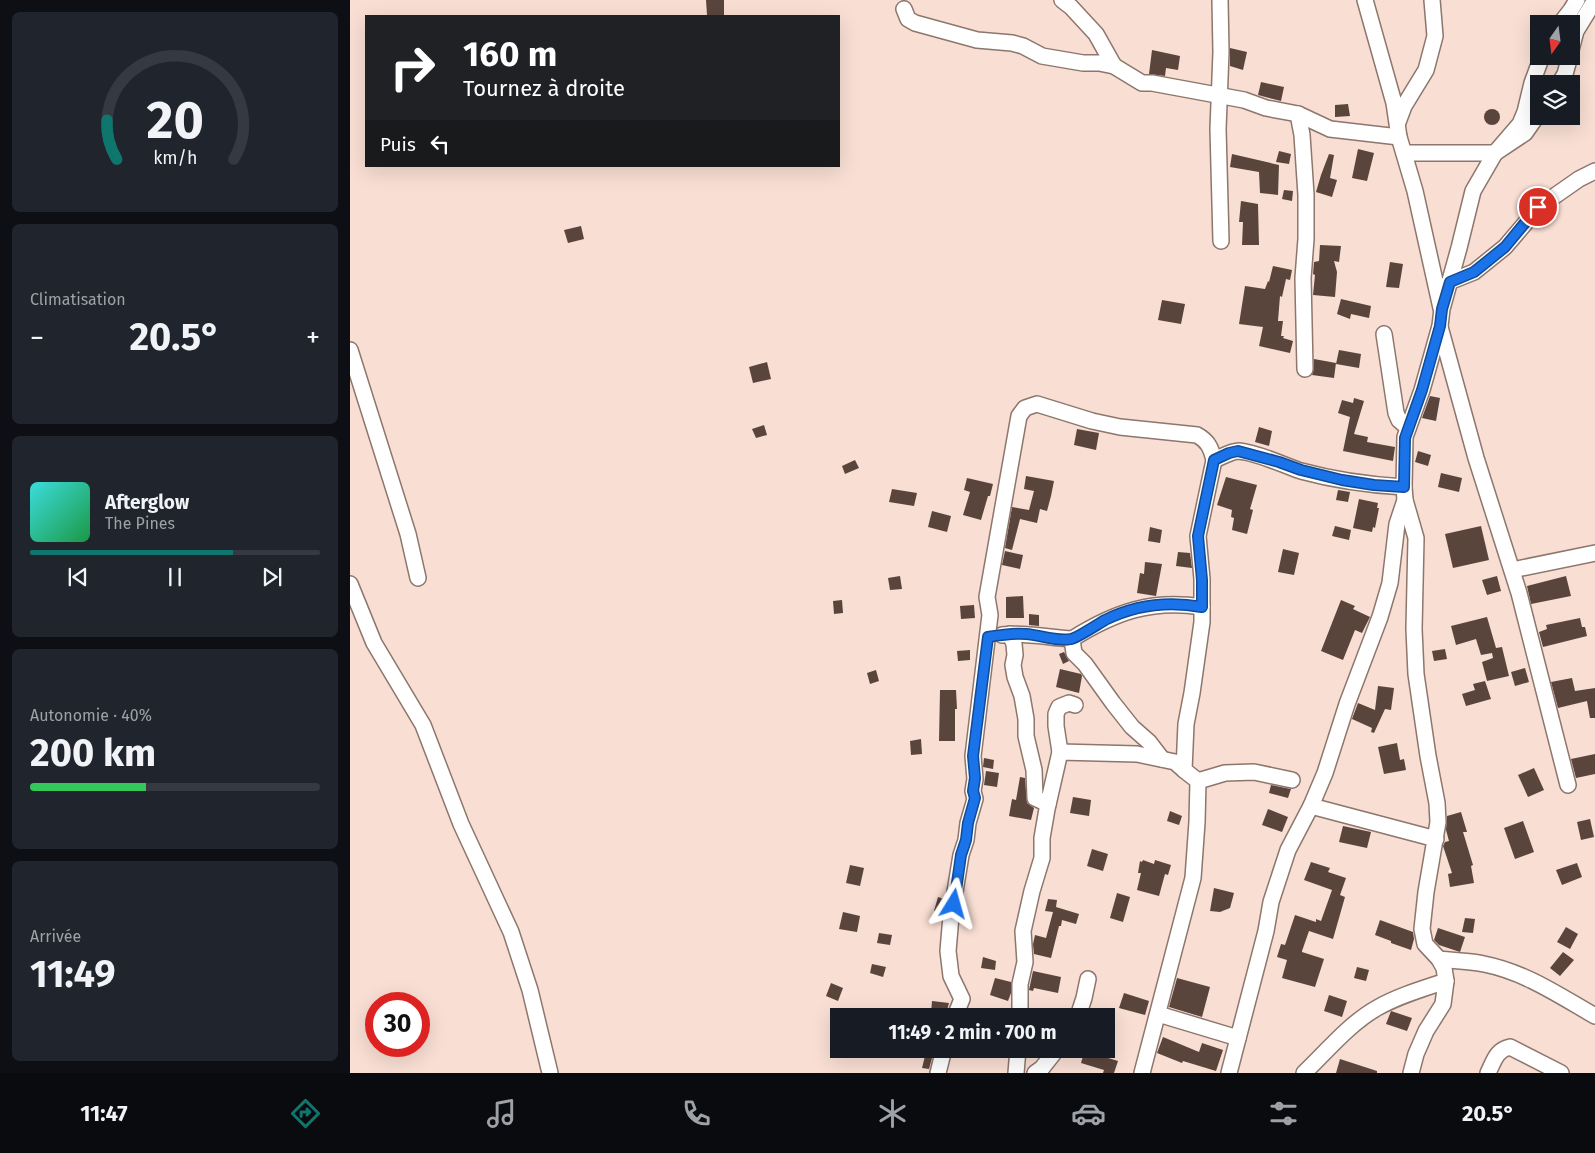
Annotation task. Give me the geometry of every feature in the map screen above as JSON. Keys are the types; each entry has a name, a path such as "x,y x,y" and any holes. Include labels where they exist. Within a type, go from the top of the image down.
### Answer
{"street":[{"path":"1062,0 1096,34 1114,66"},
{"path":"1220,0 1221,52 1218,129 1221,241"},
{"path":"1365,0 1394,103 1398,130 1415,192 1442,309"},
{"path":"1398,130 1404,106 1426,70 1435,36 1432,0"},
{"path":"1568,15 1577,0"},
{"path":"1580,24 1595,2"},
{"path":"904,9 908,19 914,23 977,40 1012,43 1023,46 1042,56 1114,66 1142,83 1152,83 1244,100 1266,108 1298,114 1330,129 1398,130"},
{"path":"1229,1073 1266,931 1270,902 1288,850 1311,806 1325,773 1347,704 1380,617 1390,583 1397,524 1404,493 1405,438 1422,390 1440,326 1442,309 1473,191 1495,153 1520,124 1539,65"},
{"path":"1298,114 1302,135 1306,195 1306,239 1303,278 1305,369"},
{"path":"1404,153 1495,153 1525,133 1531,125"},
{"path":"1450,282 1474,272 1505,247 1538,207 1579,179 1595,171"},
{"path":"1440,326 1476,458 1512,570 1568,785"},
{"path":"1384,334 1396,413 1399,420 1408,428"},
{"path":"350,350 408,534 418,578"},
{"path":"958,1008 962,999 951,976 948,951 951,916 961,855 975,798 973,791 975,778 973,756 990,615 987,597 1020,416 1025,408 1037,404 1092,421 1120,427 1197,434 1206,440 1212,450 1214,460 1198,536 1202,580 1202,622 1186,724 1184,770"},
{"path":"1214,460 1238,451 1301,470 1404,493"},
{"path":"1404,493 1416,538 1414,629 1416,674 1437,803 1438,822 1426,892 1422,929 1425,944 1444,968 1446,981 1443,1004 1416,1054 1411,1073"},
{"path":"1512,570 1595,553"},
{"path":"350,584 374,643 423,726 461,824 511,932 530,990 550,1073"},
{"path":"988,637 1024,633 1072,639 1110,618 1130,610 1151,606 1184,604 1202,607"},
{"path":"1010,634 1014,644 1015,655 1013,665 1015,677 1022,696 1026,719 1026,736 1034,770 1035,798 1048,804"},
{"path":"1072,639 1074,653 1085,664 1112,703 1127,721 1149,742 1162,759"},
{"path":"1020,1008 1020,984 1025,962 1024,931 1027,911 1042,858 1042,838 1060,752 1056,714 1059,707 1069,703 1075,705"},
{"path":"1060,752 1137,754 1162,759 1175,762 1198,781"},
{"path":"1198,781 1225,773 1254,772 1292,780"},
{"path":"1142,1073 1192,878 1197,822 1198,781"},
{"path":"1311,806 1436,839"},
{"path":"1438,959 1483,963 1506,970 1528,979 1595,1016"},
{"path":"1081,1008 1088,980"},
{"path":"1304,1073 1358,1021 1376,1008 1412,992 1446,981"},
{"path":"1158,1014 1238,1038"},
{"path":"1488,1073 1498,1053 1503,1049 1510,1048 1561,1073"},
{"path":"938,1073 942,1058"},
{"path":"1016,1073 1017,1058"},
{"path":"1035,1073 1050,1058"}],"building":[{"path":"706,0 724,0 724,15 707,15"},
{"path":"1230,48 1247,52 1243,70 1230,66"},
{"path":"1152,50 1180,56 1178,70 1166,68 1165,76 1149,74"},
{"path":"1261,82 1284,87 1281,101 1258,95"},
{"path":"1348,104 1350,116 1335,117 1335,105"},
{"path":"1492,109 1498,111 1500,117 1498,123 1492,125 1486,123 1484,117 1486,111"},
{"path":"1358,149 1374,153 1367,181 1352,178"},
{"path":"1279,151 1291,154 1289,164 1276,162"},
{"path":"1232,154 1279,165 1278,195 1260,193 1259,172 1230,167"},
{"path":"1329,154 1334,155 1330,178 1337,180 1332,197 1316,192"},
{"path":"1284,190 1293,191 1292,201 1282,199"},
{"path":"1241,201 1258,204 1259,245 1242,245 1243,222 1239,222"},
{"path":"581,226 584,239 568,243 564,230"},
{"path":"1320,245 1341,246 1339,262 1334,261 1337,272 1335,297 1313,295 1314,262 1319,261"},
{"path":"1390,262 1403,264 1399,288 1386,287"},
{"path":"1273,266 1292,270 1290,280 1286,279 1282,297 1280,296 1278,321 1283,321 1281,336 1293,341 1290,353 1259,346 1263,327 1239,324 1245,286 1265,289"},
{"path":"1341,299 1371,306 1369,318 1351,314 1350,319 1337,314"},
{"path":"1162,300 1185,304 1181,324 1158,320"},
{"path":"1339,350 1361,354 1359,368 1336,364"},
{"path":"1314,359 1336,363 1334,378 1312,375"},
{"path":"767,362 771,379 753,383 749,367"},
{"path":"1430,396 1440,398 1436,421 1422,418"},
{"path":"1354,398 1364,401 1354,434 1368,437 1367,442 1395,447 1393,461 1343,451 1350,417 1338,413 1342,400 1353,403"},
{"path":"764,425 767,435 756,438 752,429"},
{"path":"1259,427 1272,431 1269,446 1255,442"},
{"path":"1077,429 1099,433 1096,450 1074,445"},
{"path":"1418,451 1431,455 1428,466 1415,462"},
{"path":"855,460 859,468 845,474 842,466"},
{"path":"1441,473 1462,478 1459,492 1438,487"},
{"path":"1026,476 1054,481 1047,511 1040,509 1037,523 1020,519 1012,550 1005,548 1012,507 1029,510 1034,491 1024,489"},
{"path":"1226,477 1257,485 1250,509 1253,510 1247,534 1232,530 1234,518 1231,517 1232,510 1217,505"},
{"path":"967,478 993,484 981,520 963,515 970,492 964,490"},
{"path":"892,489 917,493 914,506 889,502"},
{"path":"1338,490 1350,492 1348,502 1336,500"},
{"path":"1359,499 1378,503 1377,508 1379,508 1375,528 1373,527 1372,532 1353,528"},
{"path":"932,511 951,516 947,532 928,527"},
{"path":"1335,526 1351,530 1349,540 1332,536"},
{"path":"1481,526 1489,560 1453,568 1445,534"},
{"path":"1150,527 1162,530 1160,543 1148,541"},
{"path":"1283,549 1299,553 1294,575 1278,572"},
{"path":"1005,551 1023,555 1020,569 1002,565"},
{"path":"1178,552 1190,553 1192,568 1176,566"},
{"path":"1145,562 1162,564 1156,596 1137,593 1140,573 1144,574"},
{"path":"900,576 902,589 890,590 888,578"},
{"path":"1497,576 1501,591 1487,595 1482,580"},
{"path":"1566,576 1571,596 1531,604 1527,586"},
{"path":"1023,596 1024,618 1006,618 1006,597"},
{"path":"842,600 843,613 834,614 833,601"},
{"path":"1341,600 1355,606 1353,609 1370,617 1362,633 1355,630 1343,660 1321,651"},
{"path":"974,605 975,618 961,619 960,606"},
{"path":"1029,614 1039,615 1039,626 1029,625"},
{"path":"1487,617 1496,648 1502,647 1509,676 1487,681 1482,662 1493,658 1492,653 1481,655 1476,639 1456,645 1451,626"},
{"path":"1580,618 1587,636 1543,647 1539,632 1547,629 1546,625"},
{"path":"1445,649 1447,659 1434,661 1432,651"},
{"path":"970,650 970,660 958,661 957,651"},
{"path":"1064,652 1069,661 1063,664 1059,654"},
{"path":"1525,668 1529,682 1515,686 1511,672"},
{"path":"1060,669 1081,674 1079,693 1056,687"},
{"path":"876,670 879,681 870,684 867,673"},
{"path":"1572,678 1575,691 1595,688 1595,718 1590,718 1587,701 1558,708 1551,682"},
{"path":"1485,681 1491,699 1466,706 1462,694 1475,690 1473,684"},
{"path":"1378,686 1394,688 1391,710 1385,709 1374,733 1371,732 1372,728 1352,719 1358,703 1375,710"},
{"path":"940,690 956,690 955,741 939,741"},
{"path":"921,739 922,754 911,755 910,741"},
{"path":"1397,743 1400,760 1404,759 1406,770 1384,774 1378,747"},
{"path":"1595,754 1595,774 1576,778 1571,759"},
{"path":"984,758 994,760 993,769 983,767"},
{"path":"1534,768 1544,790 1528,797 1518,775"},
{"path":"986,771 999,773 997,787 984,785"},
{"path":"1020,777 1025,778 1027,803 1034,808 1031,820 1009,816 1012,799 1016,800"},
{"path":"1271,785 1291,789 1288,798 1269,793"},
{"path":"1073,797 1091,800 1089,816 1070,813"},
{"path":"1268,809 1288,817 1282,832 1262,825"},
{"path":"1170,811 1182,816 1179,825 1167,821"},
{"path":"1461,812 1467,832 1463,832 1473,865 1471,866 1474,883 1450,887 1448,874 1452,873 1443,846 1445,842 1449,841 1446,830 1447,816"},
{"path":"1590,819 1594,837 1581,840 1577,822"},
{"path":"1523,821 1534,852 1515,859 1504,828"},
{"path":"1343,826 1371,832 1367,848 1339,842"},
{"path":"1092,849 1108,854 1103,871 1087,866"},
{"path":"1143,860 1154,864 1155,860 1171,865 1168,875 1165,874 1159,896 1137,890 1141,873 1138,873 1140,861 1142,862"},
{"path":"1311,862 1330,868 1328,872 1346,878 1340,895 1345,897 1333,939 1309,931 1302,951 1324,959 1315,987 1282,978 1287,960 1277,957 1281,944 1285,945 1295,915 1316,922 1316,919 1321,921 1332,890 1304,880"},
{"path":"1577,863 1582,877 1562,885 1556,870"},
{"path":"850,865 864,868 860,886 846,883"},
{"path":"1214,888 1234,893 1230,908 1220,912 1210,911"},
{"path":"1117,893 1130,897 1123,922 1110,918"},
{"path":"938,897 944,899 942,913 934,911"},
{"path":"1048,899 1057,900 1056,907 1079,914 1076,924 1062,920 1051,958 1034,954 1033,944 1035,935 1046,938 1053,912 1045,911"},
{"path":"843,912 860,916 857,932 839,929"},
{"path":"1465,918 1475,919 1473,933 1462,932"},
{"path":"1380,920 1413,932 1414,939 1411,950 1375,935"},
{"path":"1566,927 1578,934 1570,949 1557,942"},
{"path":"1438,928 1465,937 1460,952 1439,945 1434,940"},
{"path":"879,933 892,935 890,945 877,943"},
{"path":"1563,952 1574,960 1560,976 1550,968"},
{"path":"983,957 996,961 995,970 981,968"},
{"path":"872,964 886,967 883,977 870,973"},
{"path":"1357,967 1369,970 1366,981 1354,978"},
{"path":"1033,971 1061,977 1058,993 1034,988 1033,991 1029,990"},
{"path":"995,978 1011,982 1011,993 1008,1001 990,995"},
{"path":"1177,978 1210,987 1202,1017 1169,1007"},
{"path":"831,983 843,988 838,1001 826,996"},
{"path":"1124,993 1149,1001 1145,1015 1119,1008"},
{"path":"1329,995 1347,1001 1342,1017 1324,1011"},
{"path":"932,1001 949,1003 948,1008 931,1008"},
{"path":"1391,1011 1412,1018 1407,1031 1386,1024"},
{"path":"1163,1037 1199,1052 1202,1043 1223,1050 1216,1071 1183,1061 1182,1063 1157,1053"},
{"path":"924,1058 932,1058 929,1069 922,1068"},
{"path":"1082,1058 1108,1058 1118,1061 1114,1073 1103,1073 1104,1070 1081,1063"},
{"path":"1340,1059 1377,1071 1377,1073 1336,1073"}],"route":[{"path":"954,904 961,855 975,798 973,791 975,778 973,756 988,637 1024,633 1072,639 1088,629 1130,610 1151,606 1184,604 1202,607 1202,580 1198,536 1214,460 1229,453 1238,451 1342,480 1404,487 1405,438 1422,390 1450,282 1474,272 1505,247 1538,207"}]}
